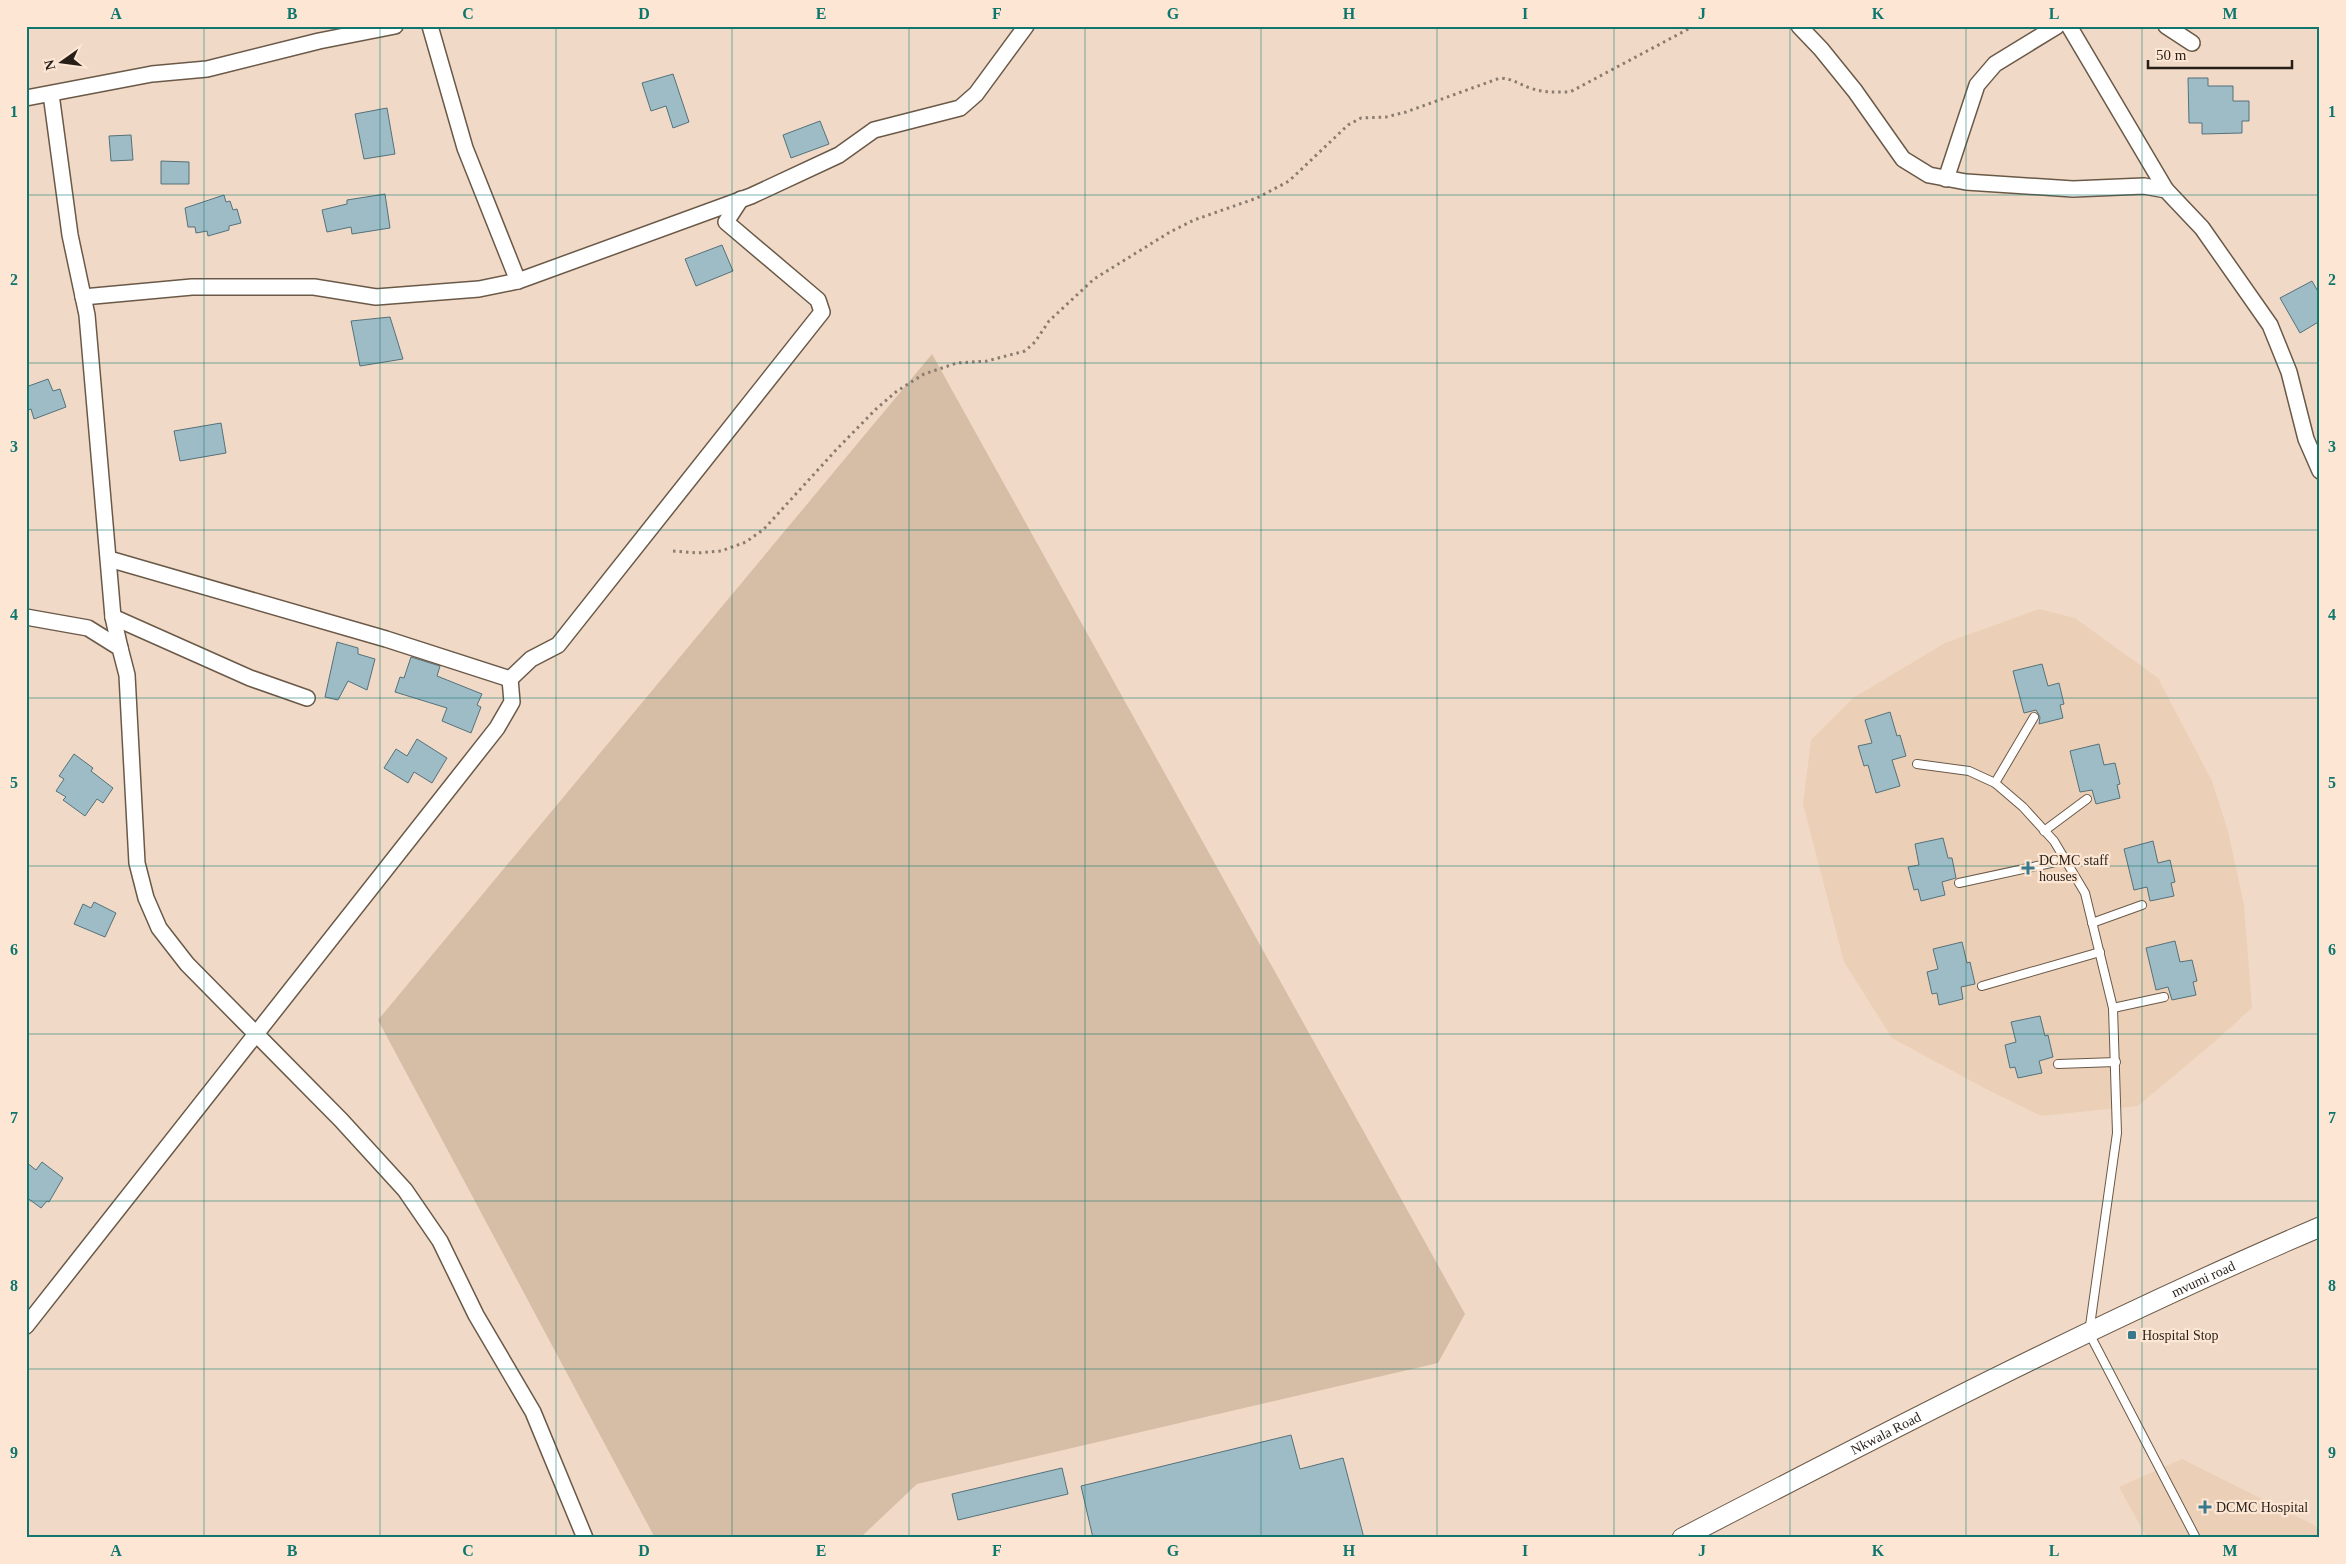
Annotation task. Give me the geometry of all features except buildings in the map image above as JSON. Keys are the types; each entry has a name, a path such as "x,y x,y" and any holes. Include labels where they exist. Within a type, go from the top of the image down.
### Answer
{"street":[{"path":"26,98 152,74 207,69 319,41 395,26"},
{"path":"430,26 465,148 518,282"},
{"path":"83,297 192,287 314,287 376,297 479,288 518,282 741,199 839,155 874,130 960,108 976,94 1026,26"},
{"path":"1799,26 1821,49 1849,84 1903,159 1928,176 1966,182 2073,189 2144,186 2166,190"},
{"path":"1946,179 1977,85 1995,64 2057,26"},
{"path":"2069,26 2166,190 2202,228 2270,325 2289,372 2306,438 2320,471"},
{"path":"2166,26 2192,42"},
{"path":"50,94 70,235 87,315 113,617 127,675 137,863 146,898 159,928 187,964 342,1120 405,1190 440,1241 476,1315 533,1412 585,1538"},
{"path":"26,1326 497,728 512,702 510,679 530,659 558,645 822,312 818,300 726,222 741,199"},
{"path":"109,559 386,639 510,679"},
{"path":"26,617 88,628 120,648"},
{"path":"113,617 250,678 307,698"},
{"name":"mvumi road","path":"2089,1334 2189,1284 2320,1227"},
{"name":"Nkwala Road","path":"1682,1538 1990,1380 2089,1334"}],"lane":[{"path":"1995,783 2034,716"},
{"path":"1917,764 1969,771 1995,783 2023,807 2054,842 2085,893 2113,1008 2117,1133 2089,1334 2196,1538"},
{"path":"2044,830 2087,799"},
{"path":"1959,883 2066,860"},
{"path":"2092,922 2142,905"},
{"path":"1982,986 2100,952"},
{"path":"2113,1008 2164,997"},
{"path":"2058,1064 2116,1062"}],"path":[{"path":"673,551 713,552 746,542 764,529 836,450 876,409 897,391 924,374 949,366 1011,356 1025,351 1035,342 1049,321 1094,279 1170,232 1257,198 1289,181 1348,125 1361,118 1386,117 1406,112 1500,78 1514,79 1530,88 1550,93 1570,92 1694,26"}],"shaded area":[{"path":"932,354 1465,1314 1438,1363 917,1484 860,1538 655,1538 378,1020"},
{"name":"DCMC staff houses","path":"2039,609 2075,618 2158,678 2212,781 2228,831 2244,905 2252,1008 2138,1106 2041,1116 1986,1089 1892,1038 1844,962 1803,804 1811,740 1853,698 1945,643"},
{"name":"DCMC Hospital","path":"2182,1459 2320,1528 2320,1538 2147,1538 2119,1487"}],"place":[{"name":"DCMC staff houses","path":"2028,868"},
{"name":"Hospital Stop","path":"2132,1335"},
{"name":"DCMC Hospital","path":"2205,1507"}]}
